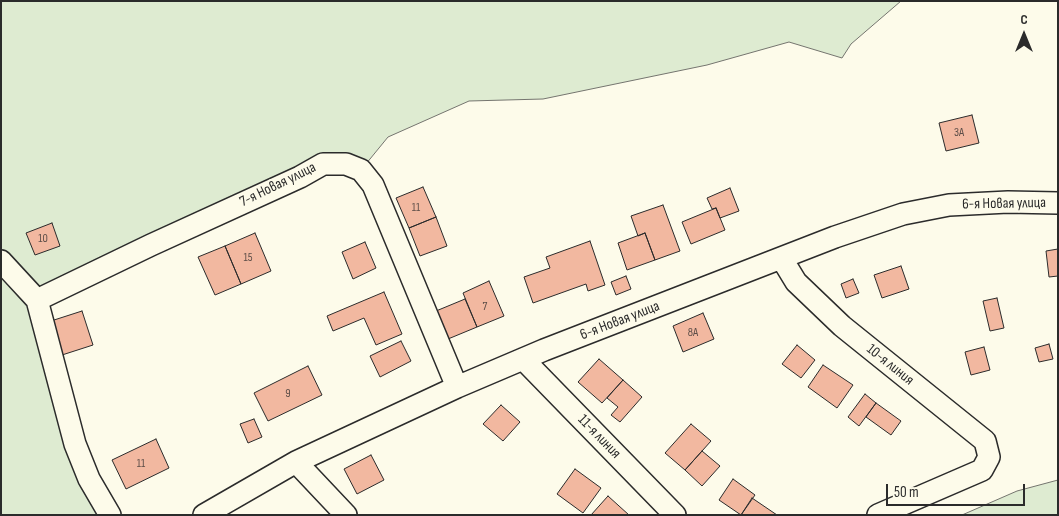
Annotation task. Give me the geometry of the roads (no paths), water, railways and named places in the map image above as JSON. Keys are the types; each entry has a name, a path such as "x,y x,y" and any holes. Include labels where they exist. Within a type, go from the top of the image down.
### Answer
{"street":[{"name":"7-я Новая улица","path":"37,300 150,245 300,177 323,164 346,164 361,170 373,185 457,387"},
{"name":"6-я Новая улица","path":"204,515 296,462 457,387 523,359 835,237 903,214 949,205 1008,202 1058,204"},
{"name":"10-я линия","path":"782,259 796,282 842,326 985,442 989,457 982,470 878,515"},
{"path":"1,261 37,300 75,444 90,479 110,515"},
{"name":"11-я линия","path":"523,359 675,515"},
{"path":"296,462 346,515"}]}
